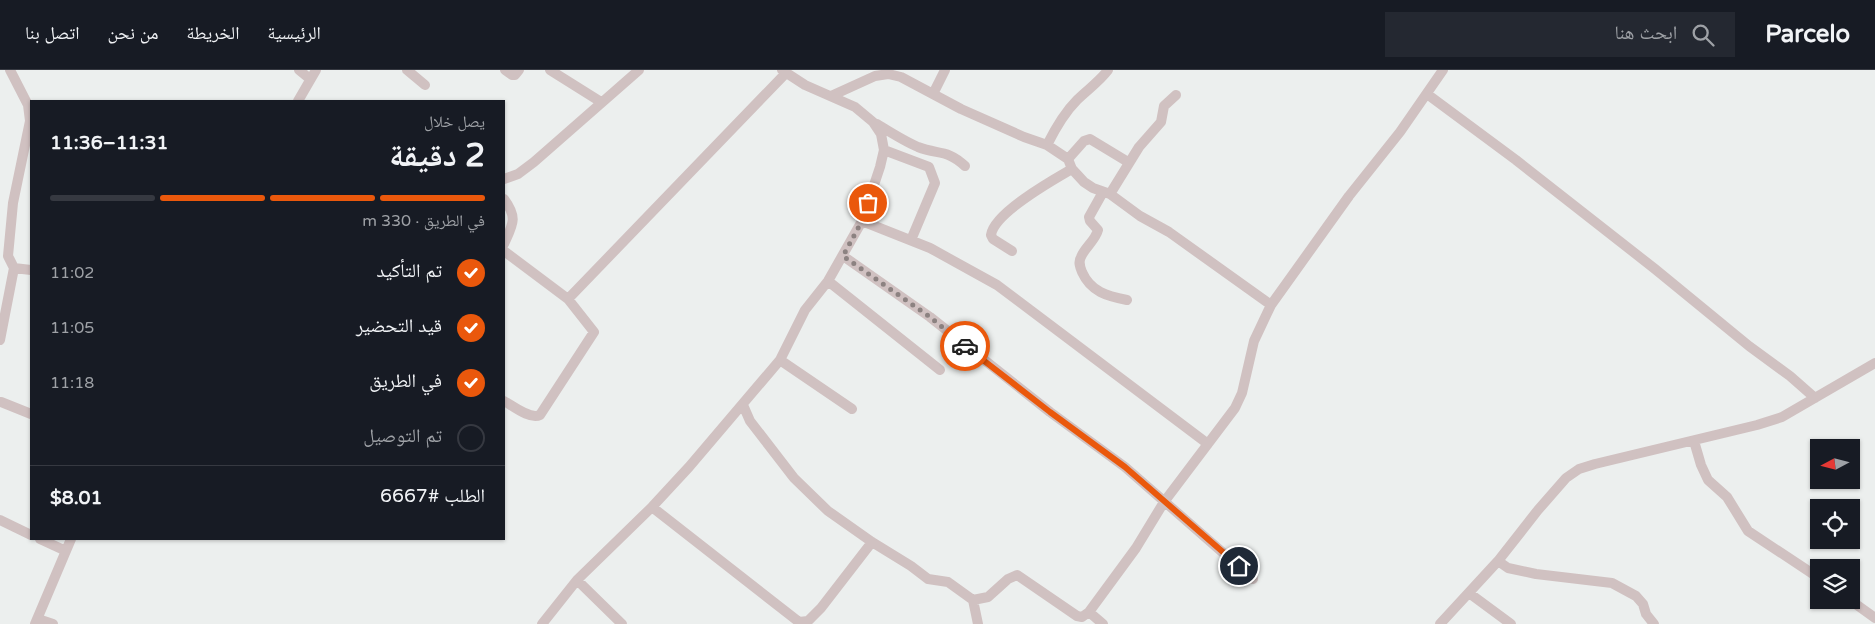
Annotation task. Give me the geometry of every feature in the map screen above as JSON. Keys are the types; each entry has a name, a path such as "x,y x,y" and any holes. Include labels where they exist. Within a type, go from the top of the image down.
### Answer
{"street":[{"path":"0,340 14,268 4,253 13,203 27,157 30,121 30,111 10,70"},
{"path":"299,70 313,74 299,100"},
{"path":"407,70 425,85"},
{"path":"505,70 515,75 519,70"},
{"path":"550,70 601,102"},
{"path":"505,179 518,174 534,162 639,70"},
{"path":"933,94 945,70"},
{"path":"1047,145 1058,124 1075,102 1097,83 1108,70"},
{"path":"973,600 988,597 1008,579 1017,575 1077,616 1082,617 1089,612 1136,548 1164,502 1235,408 1242,393 1254,341 1271,305 1349,196 1400,132 1443,70"},
{"path":"568,299 784,71 805,85 855,107 873,122 916,146 948,153 964,166"},
{"path":"831,96 875,76 888,74 901,77 961,109 1024,137 1047,145 1068,158 1072,169 1084,182 1106,193 1176,237 1271,305"},
{"path":"1427,94 1641,257 1748,346 1790,376 1815,398"},
{"path":"1127,300 1102,294 1089,284 1081,268 1080,258 1086,247 1094,239 1098,230 1089,217 1139,146 1161,122 1164,106 1176,95"},
{"path":"542,624 577,580 689,468 780,360 805,310 828,281 862,221 884,150 881,134 873,122"},
{"path":"1068,158 1084,141 1090,139 1128,162"},
{"path":"884,150 929,167"},
{"path":"911,240 935,183 929,167 928,150"},
{"path":"1012,251 993,238 991,235 992,230 1006,214 1023,200 1072,169"},
{"path":"505,201 511,209 514,218 505,242"},
{"path":"862,221 950,258 997,285 1208,444"},
{"path":"505,252 568,299 594,332 540,415 532,416 505,402"},
{"path":"843,256 930,317 1050,412 1125,467 1253,579"},
{"path":"14,268 30,270"},
{"path":"828,281 940,370"},
{"path":"780,360 852,409"},
{"path":"1440,624 1498,561 1538,510 1572,473 1595,464 1758,425 1782,416 1875,363"},
{"path":"1,402 30,414"},
{"path":"743,405 750,421 808,494 828,511 928,579 948,582 973,600 978,624"},
{"path":"1694,441 1701,465 1708,480 1727,497 1748,531 1810,572"},
{"path":"652,507 799,622 804,623 821,608 872,542"},
{"path":"0,520 30,535"},
{"path":"42,540 66,550"},
{"path":"54,624 36,621 71,540"},
{"path":"1498,561 1508,568 1536,574 1612,584 1636,596 1643,604 1646,614 1654,624"},
{"path":"577,580 622,624"},
{"path":"1470,593 1511,624"},
{"path":"1860,607 1875,618"},
{"path":"1089,612 1102,624"}],"way so far":[{"path":"868,203 862,221 843,256 930,317 965,346"}],"route":[{"path":"965,346 1125,467 1239,566"}]}
